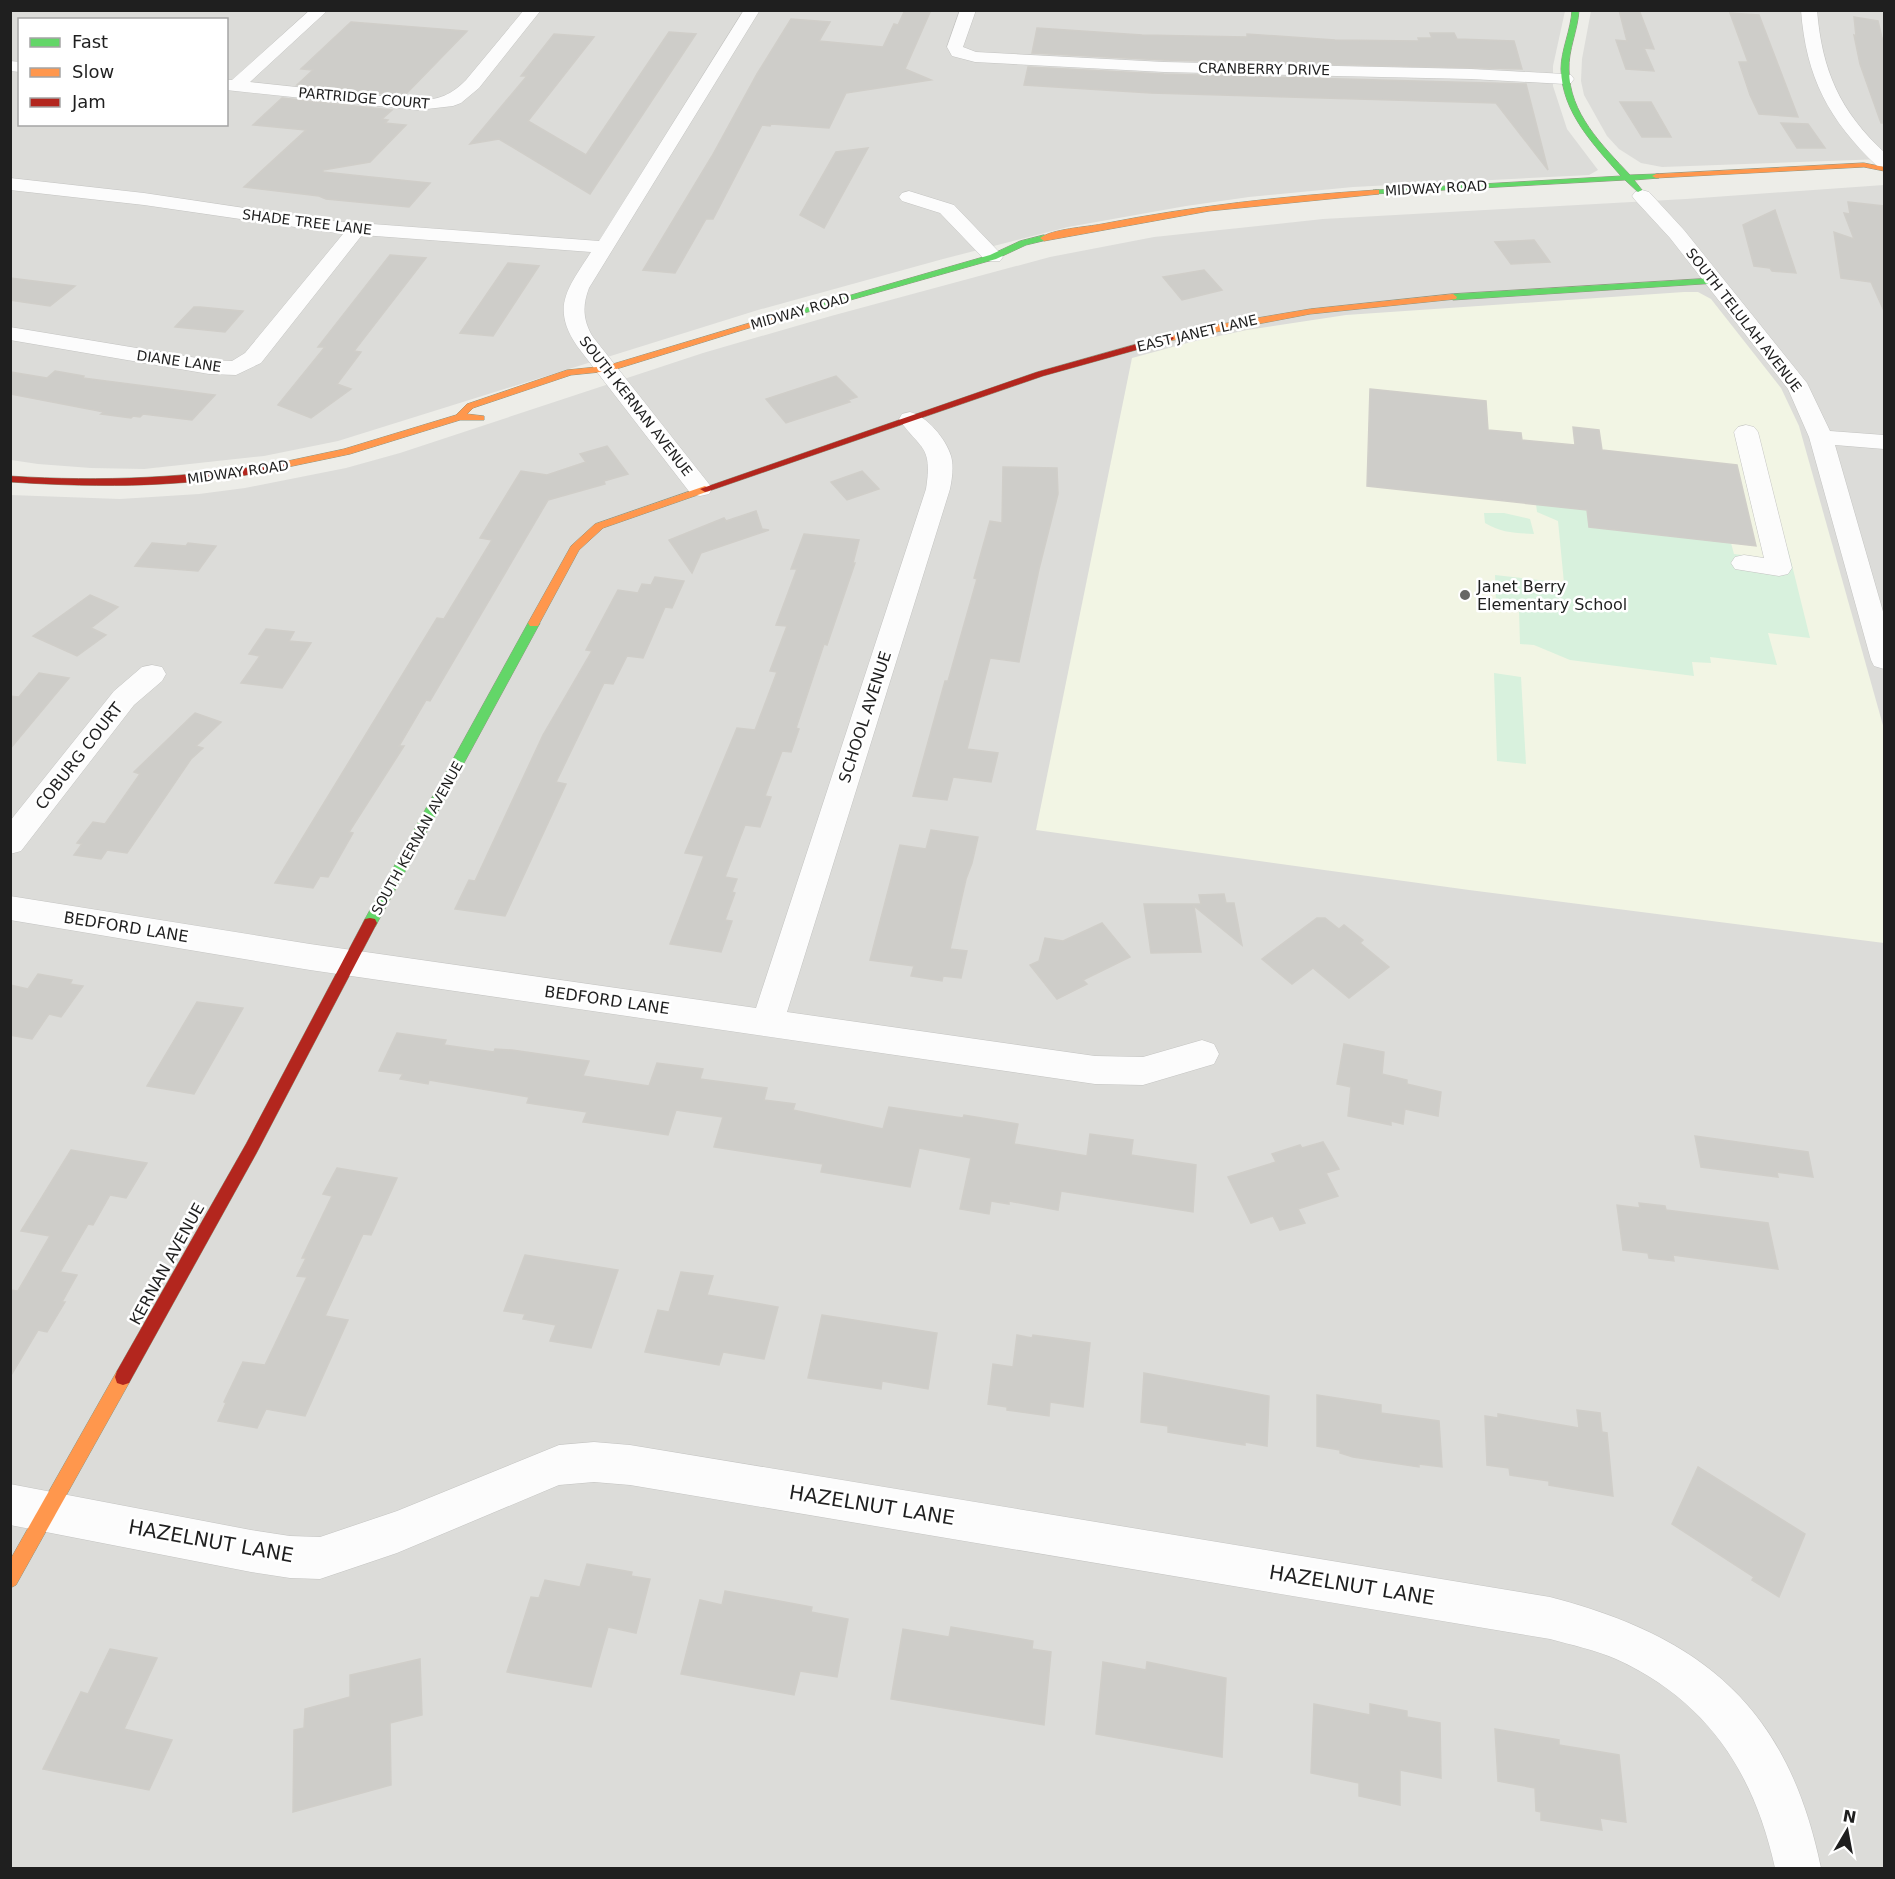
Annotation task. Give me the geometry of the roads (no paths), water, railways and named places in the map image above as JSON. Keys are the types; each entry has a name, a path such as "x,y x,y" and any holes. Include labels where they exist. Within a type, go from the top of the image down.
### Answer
{"main road":[{"name":"SOUTH TELULAH AVENUE","path":"1576,10 1576,21 1565,68 1568,96 1579,117 1639,191"},
{"name":"MIDWAY ROAD","path":"459,417 470,406 570,372 607,369 829,302 993,256 1023,243 1153,216 1236,204 1350,193 1639,191 1836,166 1864,165 1884,169"},
{"path":"1402,204 1480,195 1604,188 1639,191 1668,184 1812,174 1836,166"},
{"path":"1869,181 1878,180 1884,176"},
{"path":"1236,204 1247,220"},
{"name":"MIDWAY ROAD","path":"993,256 1031,254 1157,231"},
{"name":"EAST JANET LANE","path":"700,489 1111,352 1212,327 1271,316 1374,302 1714,281"},
{"name":"MIDWAY ROAD","path":"582,386 607,369"},
{"name":"MIDWAY ROAD","path":"10,479 129,483 237,474 346,452 459,417 482,418 493,414"},
{"name":"SOUTH KERNAN AVENUE","path":"348,963 575,548 598,526 700,489"},
{"name":"KERNAN AVENUE","path":"10,1579 29,1507 251,1149 348,963"}],"street":[{"path":"231,86 320,10"},
{"name":"PARTRIDGE COURT","path":"231,86 418,105 444,103 468,90 533,10"},
{"name":"SOUTH KERNAN AVENUE","path":"700,489 578,332 572,309 579,288 752,10"},
{"name":"CRANBERRY DRIVE","path":"968,10 955,47 963,55 1164,67 1471,74 1565,80"},
{"path":"1809,10 1815,64 1823,82 1843,117 1861,142 1884,162"},
{"name":"SHADE TREE LANE","path":"10,184 144,199 357,229 604,247"},
{"name":"SOUTH TELULAH AVENUE","path":"1639,191 1677,234 1799,388 1821,437 1884,660"},
{"path":"909,197 947,208 993,256"},
{"name":"DIANE LANE","path":"10,333 209,367 236,368 253,358 357,229"},
{"name":"SCHOOL AVENUE","path":"767,1023 938,489 941,459 936,447 910,419"},
{"path":"1744,563 1779,568 1746,432"},
{"path":"1821,437 1884,442"},
{"name":"COBURG COURT","path":"10,843 124,698 152,674"},
{"name":"BEDFORD LANE","path":"10,908 348,963 1095,1070 1143,1071 1202,1054"},
{"name":"HAZELNUT LANE","path":"29,1507 251,1551 290,1557 320,1557 397,1532 559,1465 594,1462 630,1465 1550,1618 1596,1630 1637,1647 1679,1672 1725,1711 1757,1758 1782,1805 1798,1869"}],"place":[{"name":"Janet Berry Elementary School","path":"1465,595"}]}
